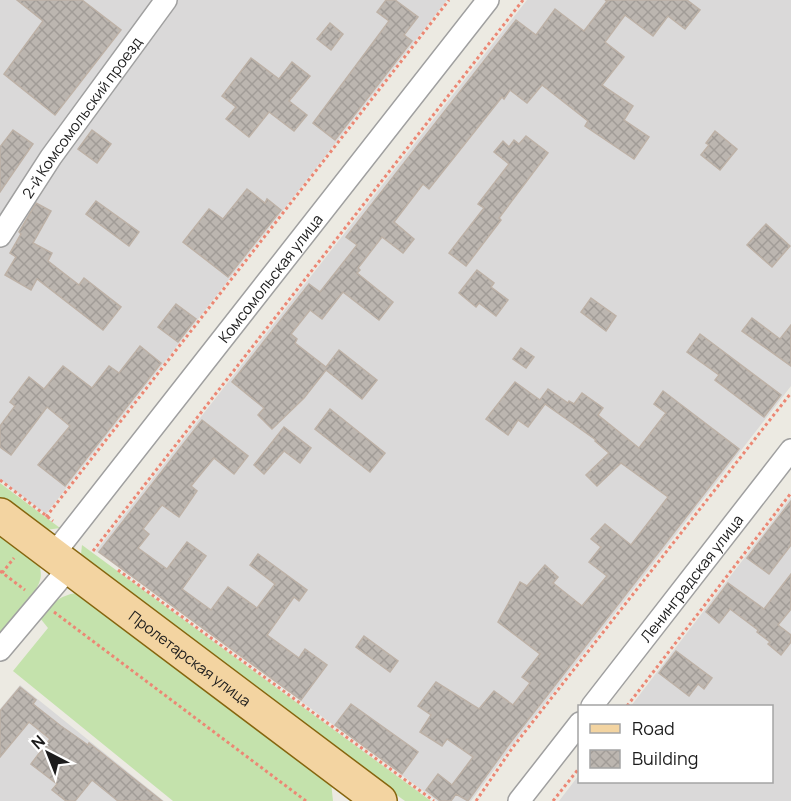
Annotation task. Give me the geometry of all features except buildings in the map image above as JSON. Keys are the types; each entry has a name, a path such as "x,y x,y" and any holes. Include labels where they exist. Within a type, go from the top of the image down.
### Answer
{"main road":[{"name":"Пролетарская улица","path":"0,515 54,542 362,796"}],"street":[{"name":"2-й Комсомольский проезд","path":"0,236 51,157 166,0"},
{"name":"Комсомольская улица","path":"0,650 40,602 54,542 488,0"},
{"name":"Ленинградская улица","path":"593,705 791,450"},
{"path":"519,801 578,724"}],"path":[{"path":"306,801 1,572 54,542 449,0"},
{"path":"0,480 54,542 93,551 524,0"},
{"path":"476,801 513,747 791,393"},
{"path":"628,705 791,493"},
{"path":"112,565 434,801"},
{"path":"553,801 578,768"}],"shaded area":[{"path":"0,0 447,0 46,514 0,479"},
{"path":"527,0 791,0 791,386 471,801 437,801 96,551"},
{"path":"791,497 791,801 559,801 578,776 578,783 773,783 773,705 632,705"},
{"path":"20,685 164,801 0,801 0,709"}],"green space":[{"path":"0,483 60,528 46,530 40,528 0,497"},
{"path":"0,534 40,565 41,578 34,593 0,634"},
{"path":"82,545 431,801 405,801 373,778 84,560 81,554"},
{"path":"77,593 331,782 333,801 173,801 13,671 48,628 40,618 60,598"}]}
